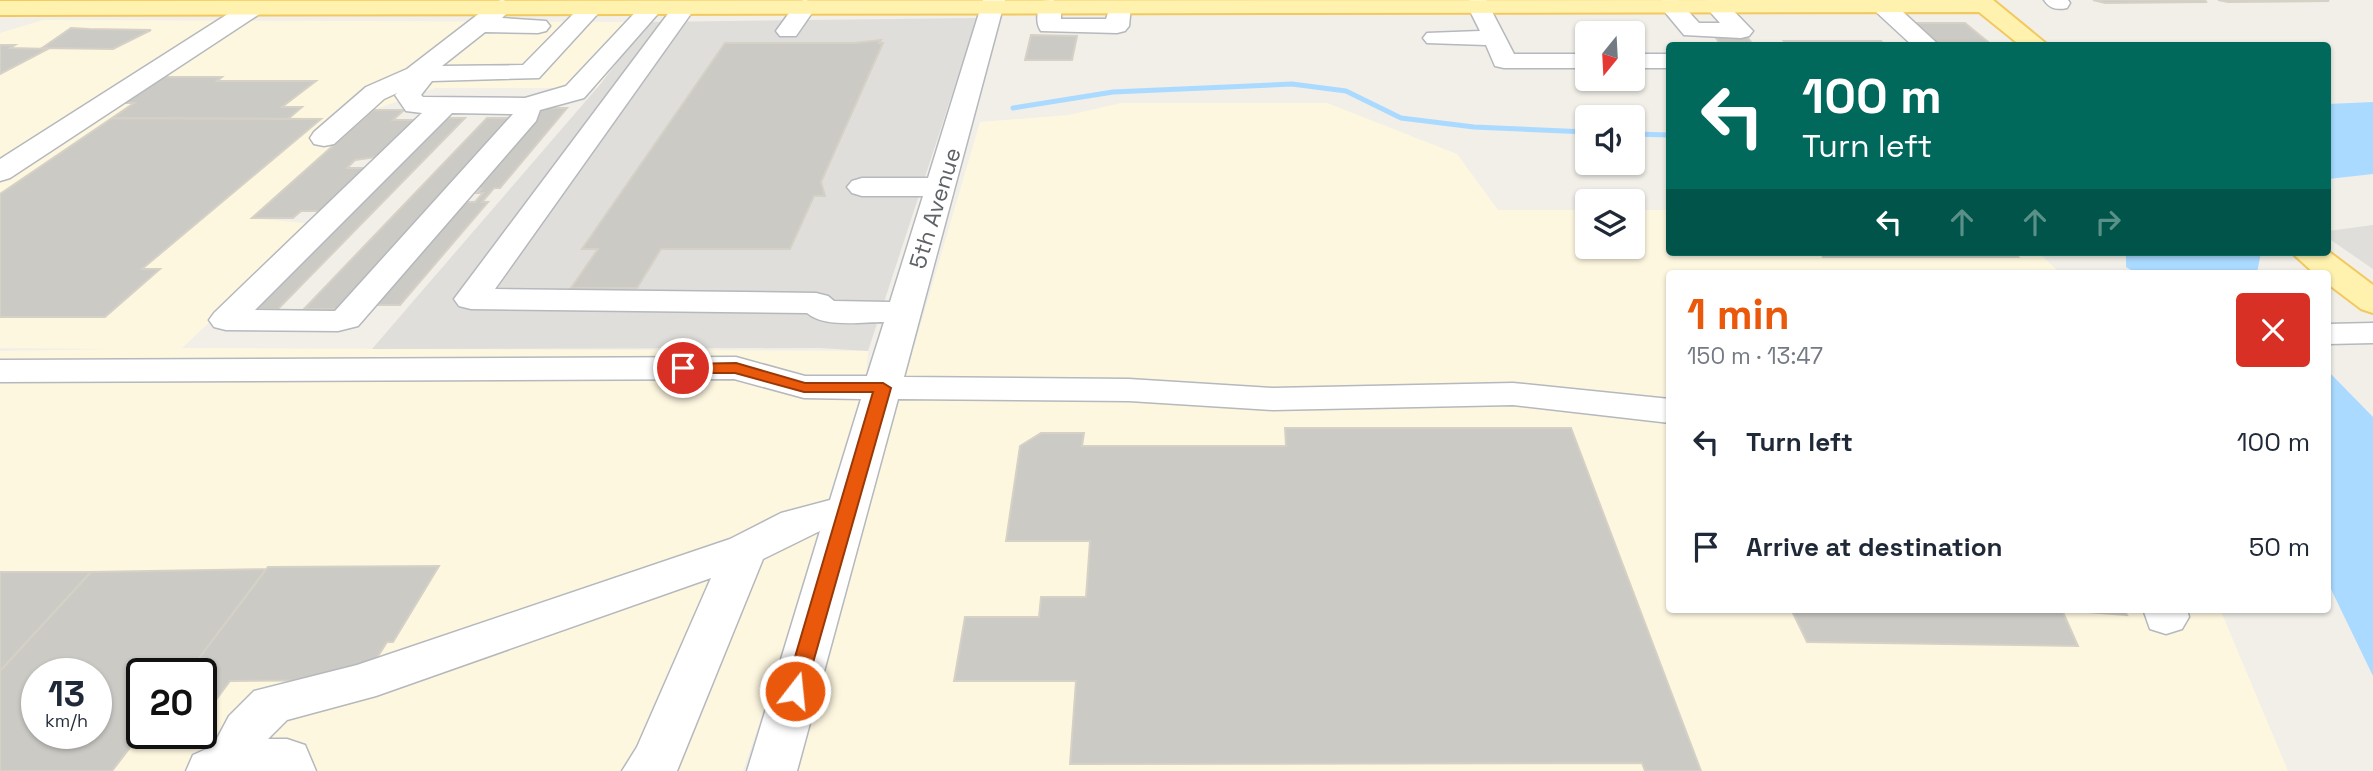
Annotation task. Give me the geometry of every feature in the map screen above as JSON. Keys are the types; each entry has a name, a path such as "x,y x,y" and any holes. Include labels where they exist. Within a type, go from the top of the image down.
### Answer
{"main road":[{"path":"7,7 684,8 993,3 1050,6 1168,3 1882,5 1981,2 2032,42"},
{"path":"2313,256 2373,302"}],"street":[{"name":"5th Avenue","path":"772,771 993,3"},
{"path":"1478,5 1496,38 1504,61 1575,61"},
{"path":"1670,5 1692,30 1768,33"},
{"path":"1715,5 1741,31"},
{"path":"1882,5 1924,42"},
{"path":"324,138 375,93 420,74 502,7"},
{"path":"420,74 530,73 593,7"},
{"path":"789,31 806,7"},
{"path":"0,172 253,8"},
{"path":"420,74 408,95 415,105 526,106 575,92 652,8"},
{"path":"481,25 538,26"},
{"path":"1436,38 1496,38"},
{"path":"1645,61 1666,61"},
{"path":"863,187 940,187"},
{"path":"2331,334 2373,334"},
{"path":"0,371 736,368 804,387 878,402 1129,390 1273,399 1513,394 1666,411"},
{"path":"220,766 246,730 271,705 359,683 745,550 796,523 849,509"},
{"path":"647,771 657,760 745,550"},
{"path":"220,766 287,760 291,771"}],"lane":[{"path":"684,8 471,299 816,303 825,311 904,312"},
{"path":"446,105 226,320 346,319 527,115 526,106"}],"shaded area":[{"path":"977,18 868,351 819,348 372,349 597,88 649,22"},
{"path":"43,20 649,22 597,88 435,88 373,110 252,218 313,224 182,348 868,351 863,418 743,771 0,771 0,351 117,349 0,348 0,33"},
{"path":"1121,103 1327,103 1457,154 1498,210 1575,210 1575,259 1645,259 1645,210 1666,210 1666,256 2042,256 2057,270 1666,270 1666,613 2222,613 2288,771 790,771 980,122 1069,115"},
{"path":"2373,225 2373,269 2331,240 2331,231"}],"water":[{"path":"2373,102 2373,174 2331,179 2331,104"},
{"path":"2126,256 2260,256 2258,270 2131,270 2126,267"},
{"path":"2331,374 2373,417 2373,676 2331,589"}],"building":[{"path":"2093,0 2203,0 2207,2 2105,3"},
{"path":"2218,0 2327,0 2329,1 2228,2"},
{"path":"1914,23 1965,23 1988,42 1935,42"},
{"path":"71,28 151,30 113,49 42,48"},
{"path":"1713,34 1745,34 1751,42 1719,42"},
{"path":"1031,35 1077,36 1072,60 1025,60"},
{"path":"881,40 879,43 883,43 821,182 825,196 814,196 790,249 661,249 637,288 571,288 598,249 582,249 725,43 855,43"},
{"path":"1784,41 1882,42 1785,42"},
{"path":"0,45 15,45 10,48 48,49 0,74"},
{"path":"164,77 222,77 217,81 316,81 282,107 302,107 288,119 112,118 134,103 125,103"},
{"path":"540,108 567,108 500,188 494,188 482,202 488,202 400,305 366,305 457,202 475,202 483,193 477,193 481,189 469,189"},
{"path":"373,110 404,110 393,120 415,120 376,157 355,160 347,168 366,168 321,211 301,211 293,218 252,218"},
{"path":"112,118 321,119 142,269 160,269 105,317 0,317 0,194"},
{"path":"439,118 465,118 278,309 246,309"},
{"path":"487,118 514,118 338,309 304,309"},
{"path":"1822,256 2018,257 1823,257"},
{"path":"1285,428 1571,428 1701,771 1645,771 1642,763 1070,764 1076,681 954,681 965,617 1039,617 1041,597 1086,597 1090,541 1006,541 1020,446 1041,433 1084,433 1082,446 1286,446"},
{"path":"439,566 393,642 387,642 363,680 230,681 217,698 217,658 199,658 268,567"},
{"path":"266,569 199,658 126,658 126,749 129,749 112,771 0,771 0,671 91,572"},
{"path":"0,572 91,572 0,671"},
{"path":"1793,613 2063,613 2078,646 1807,642"}],"waterway":[{"path":"1013,108 1113,92 1292,84 1346,91 1401,118 1474,127 1575,131"},
{"path":"1645,134 1666,135"}],"route":[{"path":"683,368 736,368 804,387 883,388 795,691"}]}
